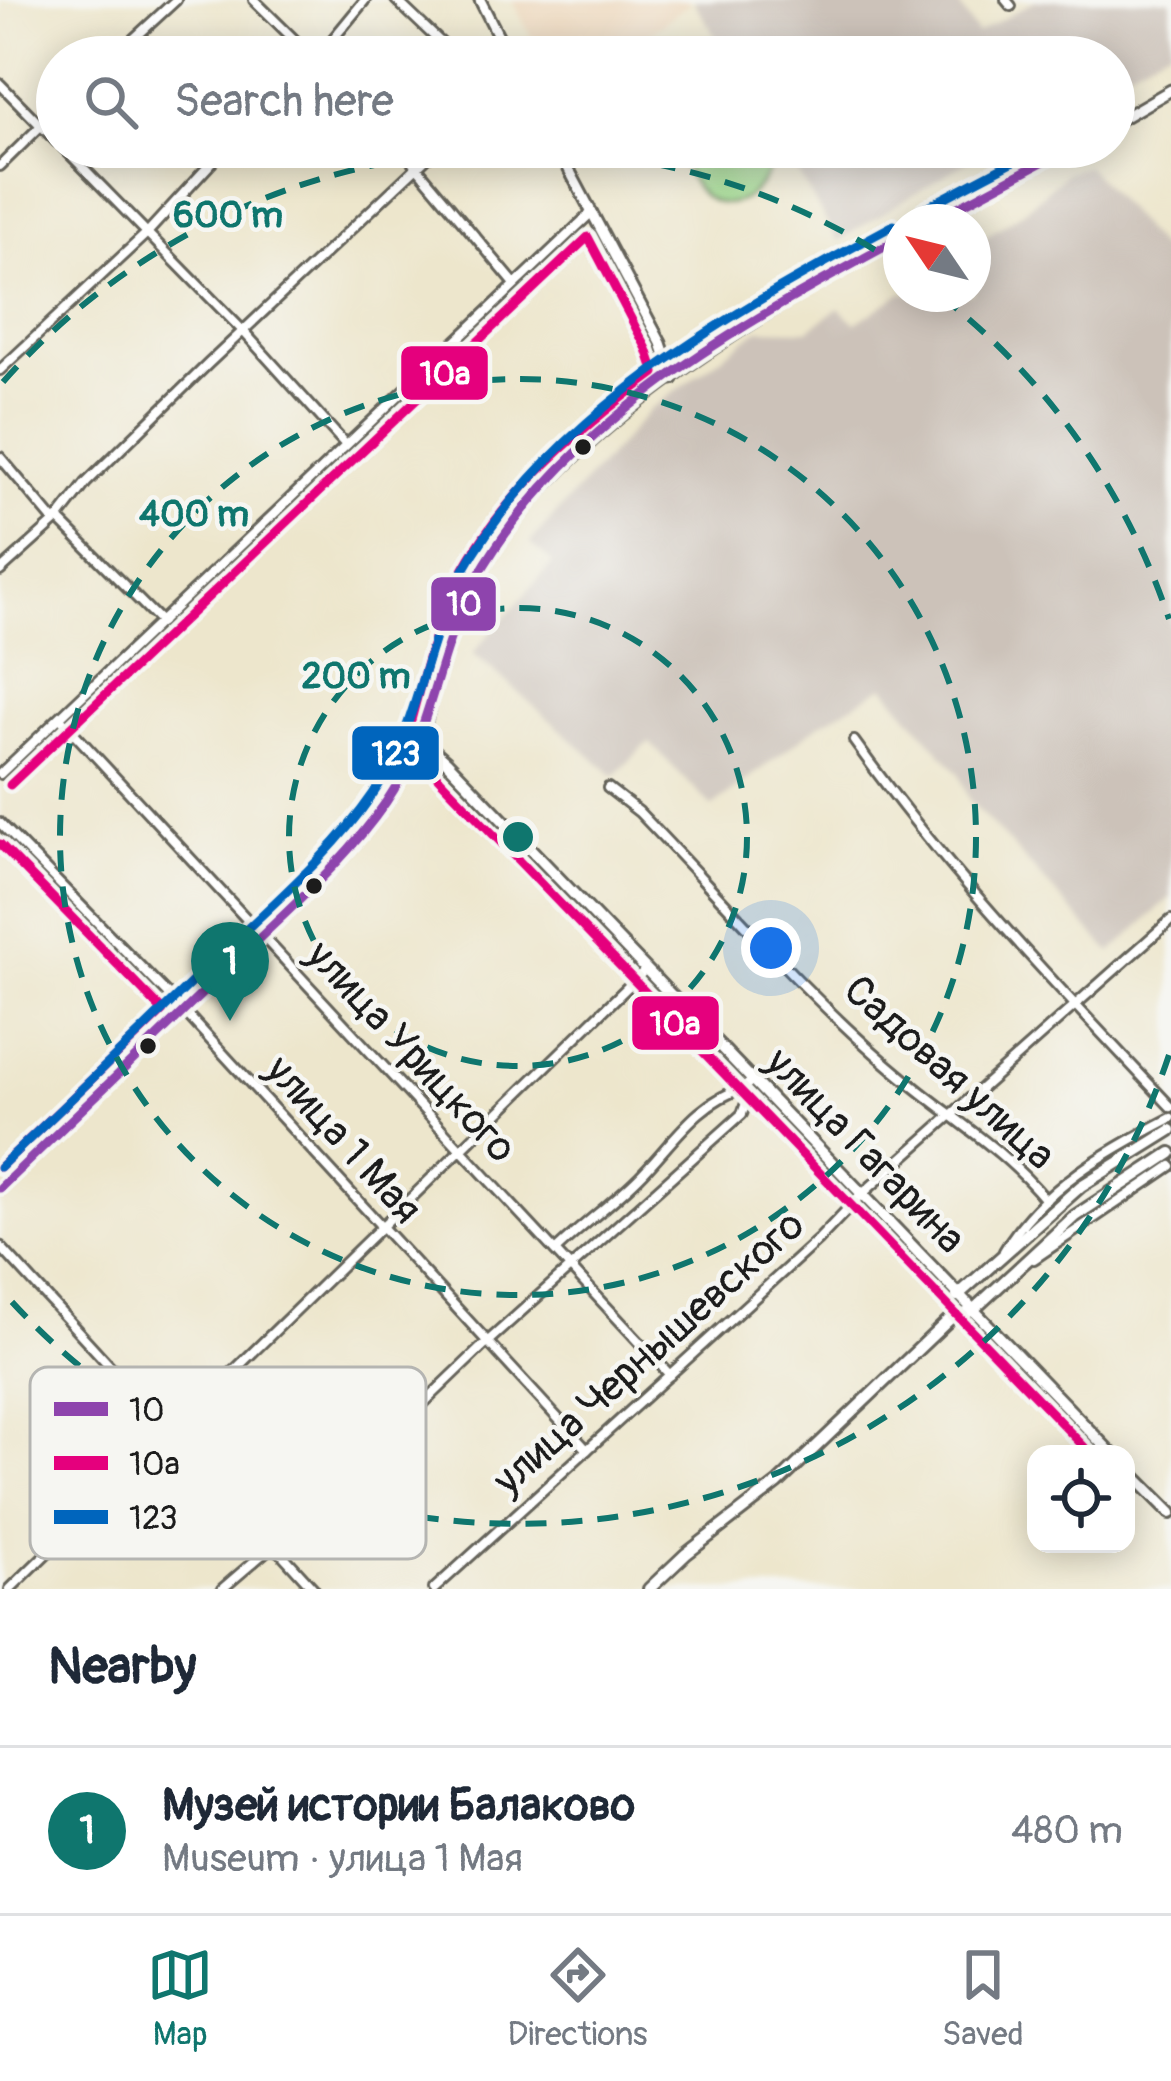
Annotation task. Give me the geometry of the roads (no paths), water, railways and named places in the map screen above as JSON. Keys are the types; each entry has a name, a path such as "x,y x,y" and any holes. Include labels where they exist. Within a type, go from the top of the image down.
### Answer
{"main road":[{"path":"0,1188 262,936 370,823 401,779 421,739"},
{"name":"улица Гагарина","path":"421,739 646,969 748,1084 1103,1445"},
{"path":"951,1318 957,1296 1081,1186 1171,1130"},
{"path":"649,1589 778,1483 951,1318 972,1311 1106,1192 1171,1153"},
{"path":"1135,1477 1171,1513"}],"street":[{"path":"137,36 176,0"},
{"path":"254,0 293,36"},
{"path":"333,36 365,0"},
{"path":"396,0 434,36"},
{"path":"480,0 498,36"},
{"path":"0,84 36,122"},
{"path":"1135,111 1171,90"},
{"path":"0,166 36,130"},
{"path":"84,168 244,332 345,444"},
{"path":"0,370 147,232 206,168"},
{"path":"0,572 86,483 415,168"},
{"path":"419,168 514,283"},
{"path":"568,168 661,343 673,379"},
{"path":"964,204 1031,168"},
{"path":"0,774 592,212"},
{"path":"421,739 461,612 492,555 528,508 593,440 673,379 788,298 883,248"},
{"path":"0,457 161,622"},
{"name":"улица Урицкого","path":"60,718 670,1375"},
{"path":"854,741 907,815 1072,1006 1171,1107"},
{"name":"Садовая улица","path":"608,788 639,812 905,1080 953,1114 1046,1200"},
{"name":"улица 1 Мая","path":"0,823 184,1012 587,1450"},
{"name":"улица Чернышевского","path":"434,1589 818,1240 860,1195 1171,920"},
{"path":"236,1367 646,969"},
{"path":"426,1400 742,1114 748,1084 707,1106 638,1178 555,1251"},
{"path":"1004,1252 1046,1200 1121,1144 1171,1118"},
{"path":"1017,1267 1048,1251 1171,1166"},
{"path":"0,1246 111,1367"},
{"path":"10,1589 40,1559"},
{"path":"222,1589 254,1559"},
{"path":"286,1559 314,1589"}],"place":[{"name":"Музей истории Балаково","path":"230,1021"}]}
